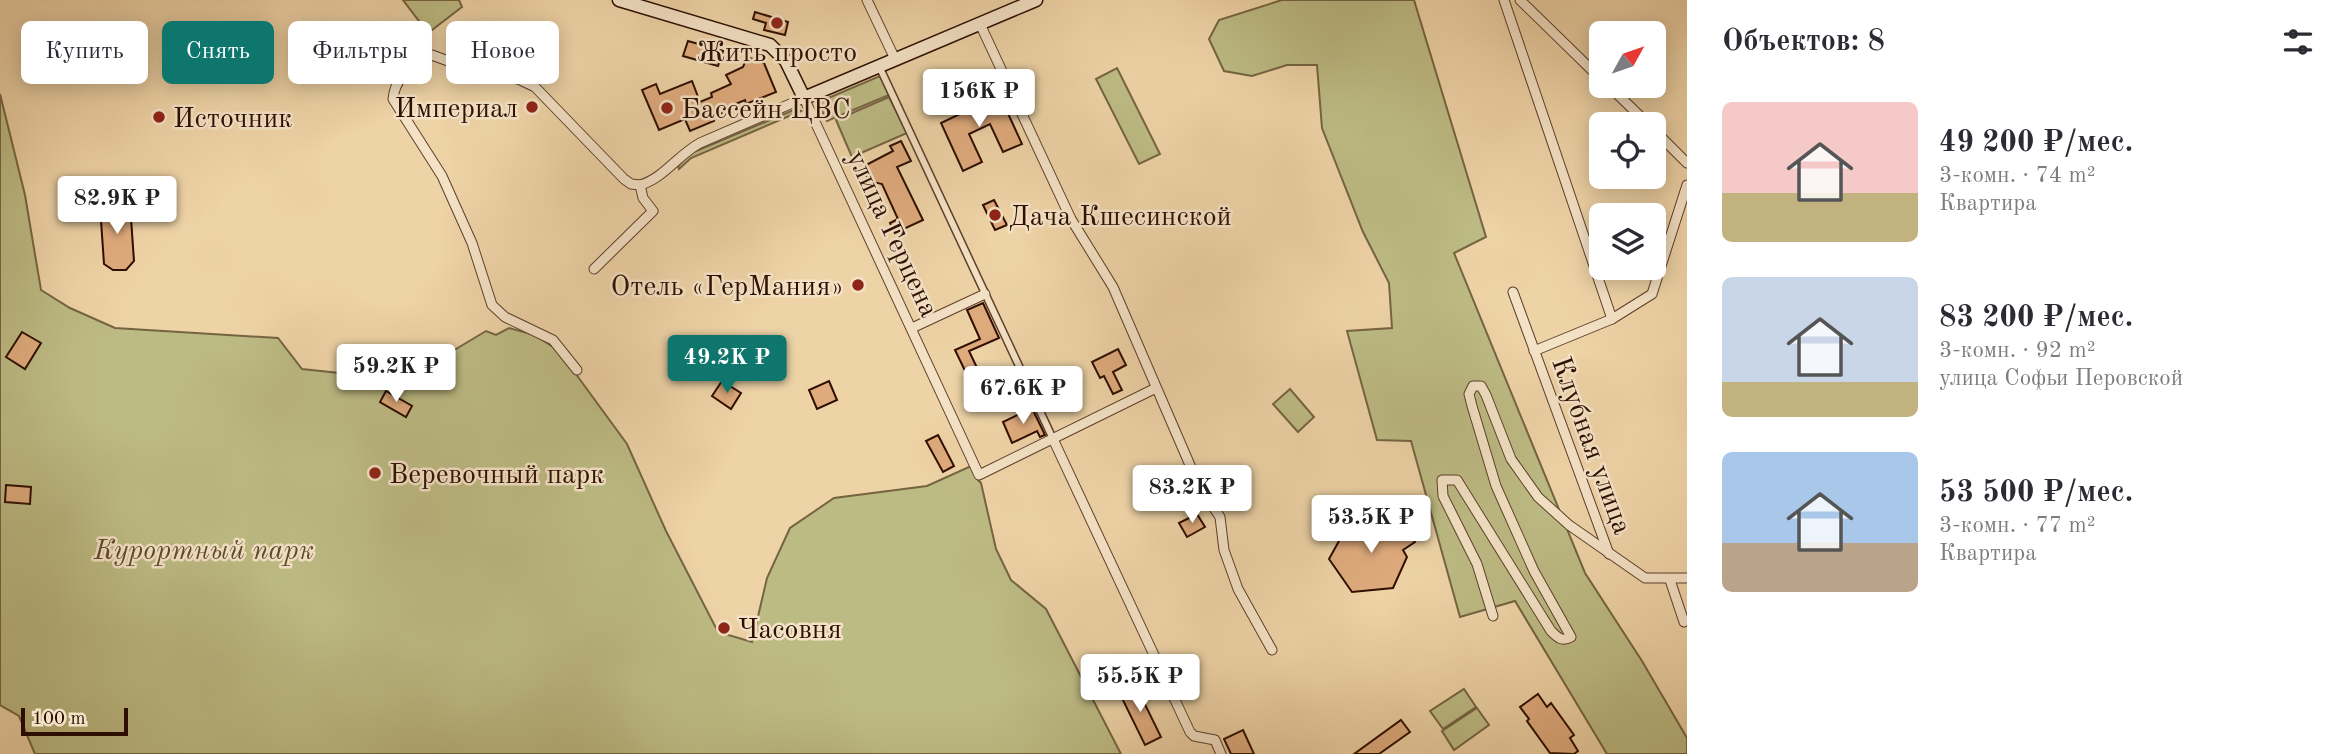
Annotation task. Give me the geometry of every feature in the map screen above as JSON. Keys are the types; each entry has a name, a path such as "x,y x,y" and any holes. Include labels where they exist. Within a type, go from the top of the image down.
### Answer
{"main road":[{"name":"улица Герцена","path":"619,0 770,45 779,51 786,61 804,98"},
{"path":"804,98 1037,0"}],"street":[{"path":"867,0 895,59"},
{"path":"1504,0 1612,319"},
{"path":"1520,0 1589,67"},
{"path":"980,24 1071,219 1113,287 1199,486 1220,517 1224,551 1238,589 1272,650"},
{"path":"578,370 553,341 505,317 492,305 471,243 442,176 393,100 394,88 403,74 432,55 480,73 527,82 624,178 631,184 640,185 649,183 687,150 700,143 804,98"},
{"path":"878,66 1190,732 1194,736 1214,740 1221,754"},
{"name":"улица Герцена","path":"804,98 979,475 1053,439"},
{"path":"1621,98 1636,112"},
{"path":"1666,142 1687,163"},
{"path":"594,269 653,211 643,198 640,185"},
{"path":"1534,351 1612,319 1652,294 1687,185"},
{"name":"Клубная улица","path":"1513,292 1610,555"},
{"path":"912,328 985,294"},
{"path":"1493,616 1477,564 1443,496 1442,480 1457,480 1551,631 1559,639 1566,640 1571,637 1534,571 1496,486 1469,394 1473,386 1481,386 1486,395 1511,459 1527,484 1569,525 1645,578 1687,578"},
{"path":"1053,439 1156,388"},
{"path":"1670,580 1684,622"}],"green space":[{"path":"403,0 459,0 462,7 432,30 432,21 419,21"},
{"path":"1282,0 1414,0 1486,237 1454,253 1585,573 1642,661 1687,738 1687,754 1607,754 1515,601 1460,617 1411,441 1377,440 1347,331 1392,328 1389,283 1363,232 1322,128 1317,65 1287,65 1252,76 1224,71 1209,39 1219,20"},
{"path":"1117,68 1160,154 1139,164 1096,79"},
{"path":"880,76 889,95 827,121 819,105 821,101"},
{"name":"Курортный парк","path":"0,94 25,195 41,290 70,308 115,328 278,338 302,369 401,382 486,331 496,335 509,328 535,335 559,351 627,444 666,531 718,632 752,642 767,578 790,528 834,498 927,486 971,466 981,483 996,549 1011,580 1046,609 1121,754 35,754 19,716 0,705"},
{"path":"889,97 907,133 852,157 836,120"},
{"path":"796,109 801,111 691,158 679,169 678,166 689,154"},
{"path":"1290,389 1314,417 1298,432 1273,404"},
{"path":"1464,689 1476,707 1443,729 1430,711"},
{"path":"1477,708 1489,725 1454,750 1442,731"}],"building":[{"name":"Жить просто","path":"755,12 788,22 785,35 764,30 766,23 753,19"},
{"path":"688,41 723,51 718,66 683,56"},
{"path":"747,57 764,63 776,92 746,104 745,100 728,107 729,110 713,117 714,121 690,131 685,119 659,130 642,90 656,84 660,94 692,81 700,102 712,97 711,93 731,84 726,75 743,67"},
{"path":"1000,96 1022,144 1003,152 990,124 969,134 982,162 963,171 941,123 960,114 959,105 966,98 976,97 983,104"},
{"path":"901,141 911,161 897,167 923,220 895,233 890,223 898,219 882,184 869,181 865,173 868,164 893,151 890,146"},
{"name":"Дача Кшесинской","path":"994,200 1007,225 995,230 983,205"},
{"path":"130,204 134,261 126,270 113,270 104,264 100,206"},
{"path":"983,303 999,338 969,351 980,374 969,379 955,350 980,339 967,310"},
{"path":"22,332 41,343 25,369 6,357"},
{"path":"1118,349 1126,365 1113,372 1122,390 1113,394 1104,376 1100,378 1092,362"},
{"path":"722,381 741,393 731,409 712,396"},
{"path":"829,381 837,400 817,409 809,390"},
{"path":"386,391 412,406 406,417 380,402"},
{"path":"1032,408 1045,435 1040,437 1037,431 1012,443 1003,422"},
{"path":"938,435 954,466 943,472 926,441"},
{"path":"6,485 31,487 30,504 5,502"},
{"path":"1197,514 1205,527 1187,537 1179,523"},
{"path":"1382,521 1388,529 1400,521 1415,542 1403,550 1407,557 1393,588 1352,592 1329,559 1349,523"},
{"path":"1134,682 1161,737 1145,745 1118,690"},
{"path":"1538,694 1547,707 1551,703 1574,735 1570,738 1578,751 1574,754 1550,753 1527,721 1529,719 1520,707"},
{"path":"1401,720 1410,732 1379,754 1354,754"},
{"path":"1243,730 1254,754 1231,754 1224,739"}],"place":[{"name":"Жить просто","path":"777,23"},
{"name":"Империал","path":"532,107"},
{"name":"Бассейн ЦВС","path":"667,108"},
{"name":"Источник","path":"159,117"},
{"name":"Дача Кшесинской","path":"995,215"},
{"name":"Отель «ГерМания»","path":"858,285"},
{"name":"Веревочный парк","path":"375,473"},
{"name":"Часовня","path":"724,628"}]}
